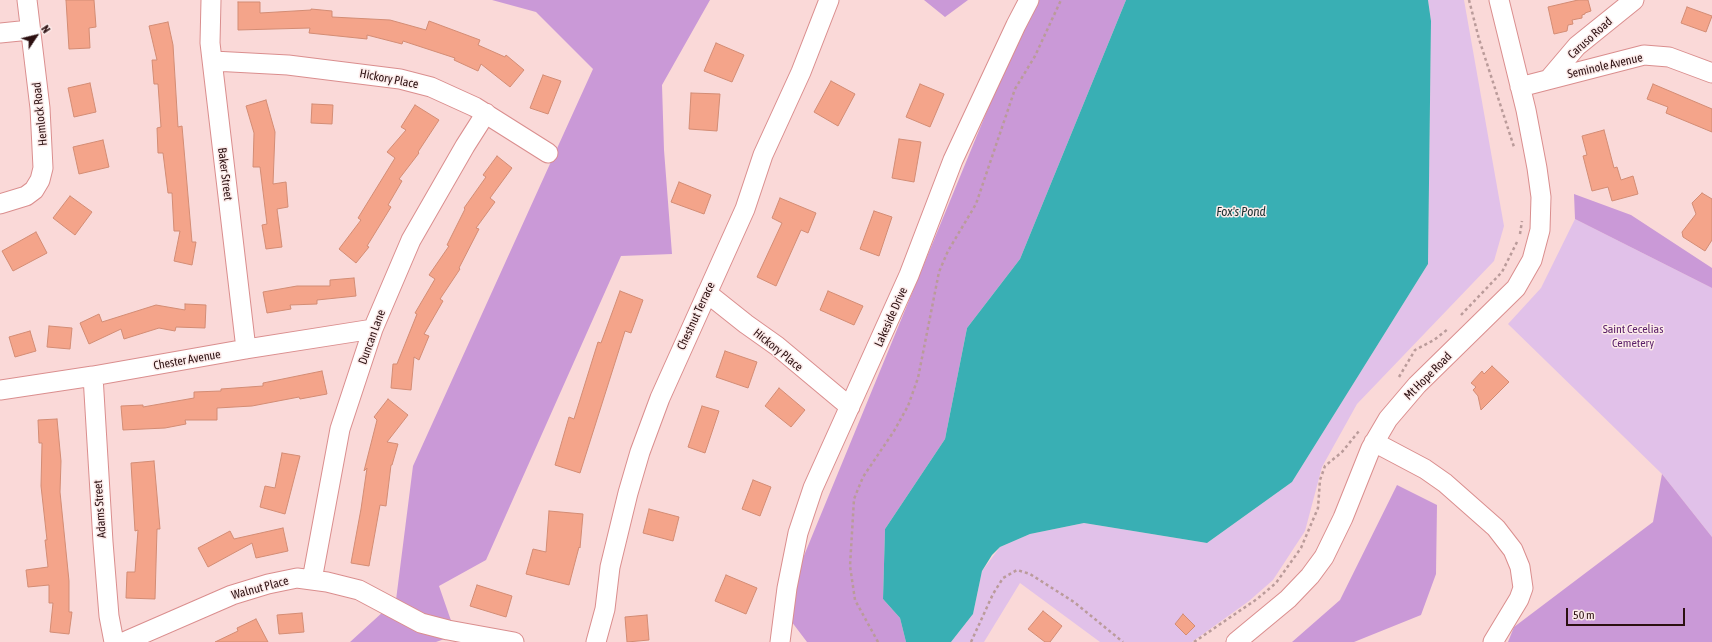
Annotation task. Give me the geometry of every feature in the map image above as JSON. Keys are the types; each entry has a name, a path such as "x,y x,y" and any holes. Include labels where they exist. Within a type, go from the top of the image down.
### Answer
{"street":[{"name":"Hemlock Road","path":"0,204 26,196 34,190 40,180 44,168 40,108 27,0"},
{"name":"Baker Street","path":"211,0 210,43 218,123 246,348"},
{"name":"Chestnut Terrace","path":"596,642 605,608 610,568 640,452 660,398 745,209 764,155 802,72 829,0"},
{"name":"Lakeside Drive","path":"780,642 787,588 798,533 813,488 909,276 953,160 1029,0"},
{"name":"Mt Hope Road","path":"1236,642 1288,599 1310,576 1324,557 1343,518 1374,442 1388,419 1417,385 1516,288 1532,260 1540,230 1541,197 1528,119 1499,0"},
{"name":"Caruso Road","path":"1549,79 1577,46 1634,0"},
{"path":"0,33 30,30"},
{"name":"Seminole Avenue","path":"1520,87 1644,55 1669,57 1712,73"},
{"name":"Hickory Place","path":"213,61 288,65 400,79 431,87 486,113 548,153"},
{"name":"Duncan Lane","path":"312,580 340,429 373,328 411,240 486,113"},
{"name":"Hickory Place","path":"707,293 776,346 850,407"},
{"name":"Chester Avenue","path":"0,390 93,376 246,348 373,328"},
{"name":"Adams Street","path":"93,376 103,542 109,616 114,642"},
{"path":"1374,442 1425,469 1445,483 1496,528 1513,550 1520,567 1523,588 1492,642"},
{"name":"Walnut Place","path":"124,642 232,595 268,584 297,578 327,582 359,590 422,623 448,630 514,642"}],"path":[{"path":"878,642 856,600 850,566 854,499 863,477 894,431 908,406 918,378 939,272 948,250 976,204 1015,89 1036,56 1062,0"},
{"path":"1469,0 1515,150"},
{"path":"1460,317 1502,272 1519,239 1522,217"},
{"path":"1398,380 1415,350 1434,340 1450,327"},
{"path":"1194,642 1257,599 1276,583 1301,548 1318,508 1320,480 1325,466 1342,452 1360,430"},
{"path":"971,642 993,594 1003,578 1017,570 1030,574 1074,602 1123,642"}],"green space":[{"path":"1428,0 1464,0 1504,226 1494,261 1357,404 1322,467 1305,531 1273,580 1249,601 1192,642 1100,642 1020,583 984,642 951,642 973,614 982,571 1000,547 1030,534 1084,523 1207,543 1292,482 1428,264 1431,21"},
{"name":"Saint Cecelias Cemetery","path":"1575,219 1712,288 1712,537 1662,474 1508,324 1541,288"}],"shaded area":[{"path":"492,0 710,0 662,85 664,150 672,254 621,256 486,560 439,586 456,635 436,642 350,642 396,600 413,466 593,69 536,12"},
{"path":"924,0 968,0 945,17"},
{"path":"1019,0 1126,0 1020,259 967,328 945,439 885,529 883,599 900,618 906,642 807,642 782,609 1022,26"},
{"path":"1574,194 1631,215 1712,268 1712,288 1575,219"},
{"path":"1662,474 1712,537 1712,642 1508,642 1514,627 1653,522"},
{"path":"1397,485 1437,505 1436,574 1421,615 1354,642 1292,642 1340,600"}],"water":[{"name":"Fox's Pond","path":"1126,0 1428,0 1431,21 1428,264 1292,482 1207,543 1084,523 1030,534 1000,547 992,555 982,571 973,614 951,642 906,642 900,618 883,599 885,529 945,439 967,328 1020,259"}],"building":[{"path":"66,0 94,0 96,27 89,28 90,48 69,49"},
{"path":"1578,0 1588,0 1591,11 1582,15 1582,18 1572,20 1573,24 1568,25 1567,31 1554,34 1548,7"},
{"path":"238,2 260,2 260,13 311,9 332,11 332,17 390,20 426,30 429,21 480,40 478,45 505,57 506,55 524,70 510,87 481,64 478,71 454,60 455,58 403,41 402,44 367,35 367,39 309,33 310,28 238,30"},
{"path":"1687,7 1712,16 1706,32 1681,23"},
{"path":"168,22 173,45 178,127 182,126 192,242 196,242 192,265 174,261 180,231 174,231 172,193 168,193 163,153 158,153 157,128 161,127 158,84 154,84 152,60 157,60 149,26"},
{"path":"716,43 744,55 732,82 704,71"},
{"path":"543,75 561,81 548,114 530,108"},
{"path":"831,81 855,94 838,126 814,112"},
{"path":"90,83 96,112 74,117 68,88"},
{"path":"920,84 944,94 930,127 906,117"},
{"path":"1653,84 1712,109 1712,132 1666,113 1668,107 1647,99"},
{"path":"691,93 720,94 717,131 689,129"},
{"path":"266,100 275,132 273,184 286,182 288,207 277,209 282,247 266,249 262,225 267,224 260,167 253,167 254,133 246,106"},
{"path":"312,104 333,105 332,124 311,123"},
{"path":"415,105 439,120 418,152 419,153 399,179 402,181 388,205 391,207 367,246 369,247 356,263 339,249 361,220 358,218 395,158 387,152 406,130 401,127"},
{"path":"1604,130 1614,168 1617,167 1621,180 1633,176 1638,194 1612,201 1608,187 1592,191 1583,156 1587,155 1582,136"},
{"path":"899,139 921,142 914,182 892,178"},
{"path":"103,140 109,167 79,174 73,147"},
{"path":"497,156 512,168 490,198 495,202 476,228 479,229 459,268 460,269 440,299 443,301 424,334 429,336 419,360 414,357 411,390 391,388 393,364 397,364 417,314 415,313 435,279 429,275 449,246 447,245 465,209 464,208 486,177 483,175"},
{"path":"679,182 711,195 704,214 671,202"},
{"path":"1702,193 1712,199 1712,240 1705,251 1683,237 1682,232 1696,214 1692,203"},
{"path":"70,196 92,212 75,235 53,218"},
{"path":"780,198 816,213 808,233 801,230 776,286 757,277 782,223 772,218"},
{"path":"874,211 892,217 879,256 860,249"},
{"path":"36,232 47,253 13,271 2,251"},
{"path":"354,278 356,296 317,300 317,304 290,305 291,309 267,313 263,292 297,286 330,286 330,280"},
{"path":"620,291 643,300 631,333 625,331 580,473 555,465 569,417 574,419 598,342 601,343"},
{"path":"828,291 863,306 854,325 820,310"},
{"path":"185,304 206,305 205,328 176,327 175,331 159,328 124,339 121,329 89,344 80,323 99,314 102,322 156,305 185,310"},
{"path":"49,326 72,328 70,349 47,347"},
{"path":"30,331 36,351 15,357 9,337"},
{"path":"725,351 757,362 748,388 716,377"},
{"path":"1492,366 1509,382 1481,410 1478,396 1473,390 1476,387 1471,383 1482,371 1484,374"},
{"path":"322,371 327,394 300,399 299,397 252,406 217,408 217,420 185,420 186,424 165,428 123,430 121,406 143,405 143,407 194,398 194,392 221,391 221,389 263,386 263,383"},
{"path":"779,388 805,410 791,427 765,406"},
{"path":"388,399 408,415 387,442 398,444 391,465 386,506 380,505 369,566 351,563 367,468 364,471 377,420 374,417"},
{"path":"702,406 719,411 705,453 688,447"},
{"path":"57,419 61,461 60,492 69,581 69,612 72,612 69,634 50,632 53,603 49,603 49,585 28,587 26,570 48,567 45,540 47,540 41,486 42,443 39,443 38,420"},
{"path":"282,453 300,456 285,514 260,507 265,486 275,488"},
{"path":"154,461 160,529 157,529 155,599 126,598 127,572 135,572 138,530 135,531 131,463"},
{"path":"753,480 771,487 760,516 742,509"},
{"path":"649,509 679,517 673,541 643,533"},
{"path":"549,511 583,514 580,548 579,547 569,585 526,574 533,549 546,552"},
{"path":"283,528 288,551 256,558 252,543 208,567 198,548 230,531 234,539"},
{"path":"726,575 757,588 746,614 715,601"},
{"path":"477,585 512,596 506,617 470,606"},
{"path":"1043,611 1062,626 1050,642 1045,642 1028,629"},
{"path":"302,613 304,632 279,634 277,615"},
{"path":"1183,614 1195,626 1186,635 1175,624"},
{"path":"647,615 649,640 627,642 625,617"},
{"path":"256,619 268,642 215,642 238,631 237,628"}]}
